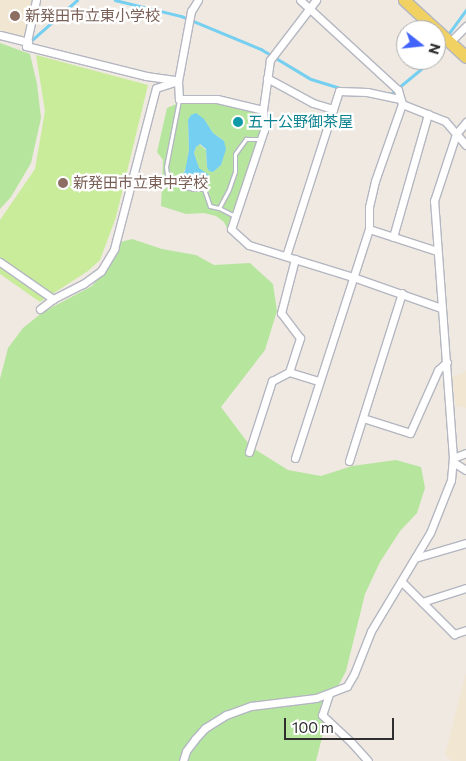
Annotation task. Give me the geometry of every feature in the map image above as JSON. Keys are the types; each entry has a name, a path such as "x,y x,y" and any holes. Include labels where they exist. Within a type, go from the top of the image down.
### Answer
{"main road":[{"path":"404,0 466,57"}],"street":[{"path":"36,0 26,46 146,76 178,80"},
{"path":"198,0 191,11 178,80 179,99 217,100 263,110"},
{"path":"295,458 368,228 369,207 375,181 401,102 398,90 300,0"},
{"path":"316,0 270,60 263,110 264,130 231,229 249,245 402,293 441,308"},
{"path":"450,42 466,26"},
{"path":"0,35 28,42"},
{"path":"268,78 312,103 333,109"},
{"path":"40,309 53,299 83,284 101,271 114,249 156,88 178,80"},
{"path":"286,256 339,91 367,92 401,102 445,121 466,145"},
{"path":"393,236 428,114"},
{"path":"183,761 186,751 195,738 205,728 226,715 251,706 329,694 346,686 354,674 371,631 430,533 450,480 453,460 434,201 456,134 466,122"},
{"path":"368,228 437,251"},
{"path":"249,452 272,381 289,372 300,338 281,313 296,259"},
{"path":"0,262 53,299"},
{"path":"349,461 402,293"},
{"path":"363,418 410,433 438,370 447,362"},
{"path":"289,372 319,382"},
{"path":"453,460 466,453"},
{"path":"453,460 466,470"},
{"path":"416,558 466,543"},
{"path":"402,582 454,634 466,630"},
{"path":"422,602 466,588"},
{"path":"329,694 322,715 352,742 368,761"}],"lane":[{"path":"179,99 166,167 167,174 192,190 204,189 210,206 235,216"},
{"path":"219,208 235,172 236,154 246,139 261,139"}],"shaded area":[{"name":"新発田市立東小学校","path":"0,0 34,0 25,37 0,32"},
{"path":"466,371 466,408 456,406 452,376"},
{"path":"466,672 466,761 452,761 445,755"}],"green space":[{"path":"0,43 30,54 37,84 41,118 31,163 11,197 0,209"},
{"name":"新発田市立東中学校","path":"36,55 148,85 116,217 100,260 88,271 40,302 0,274 0,220 35,169 45,111"},
{"path":"181,102 217,103 259,113 260,131 256,147 227,228 224,222 216,216 204,213 186,214 161,206 163,160 157,152 167,108","holes":["188,120 207,124 213,133 224,141 221,165 213,172 207,167 206,150 199,144 194,153 199,169 209,175 198,185 184,181 181,177 186,168 189,150"]},
{"path":"132,239 162,249 196,255 214,265 250,263 273,284 277,311 265,350 221,407 251,447 288,470 321,476 352,466 396,460 421,467 425,488 417,513 400,531 380,562 365,594 346,671 332,698 316,761 0,761 0,379 8,348 23,328 43,312 92,286 110,265 121,242"}],"water":[{"path":"196,113 204,119 213,133 224,141 226,149 221,165 213,172 209,171 207,167 206,149 200,144 196,147 194,153 199,168 209,175 206,180 198,185 184,181 181,177 185,171 189,150 188,120 191,115"}],"waterway":[{"path":"32,40 77,0"},
{"path":"115,0 181,16 261,49 311,79 341,88"},
{"path":"447,36 466,10"},
{"path":"391,94 420,70"}],"place":[{"name":"新発田市立東小学校","path":"15,16"},
{"name":"五十公野御茶屋","path":"238,122"},
{"name":"新発田市立東中学校","path":"63,183"}]}
